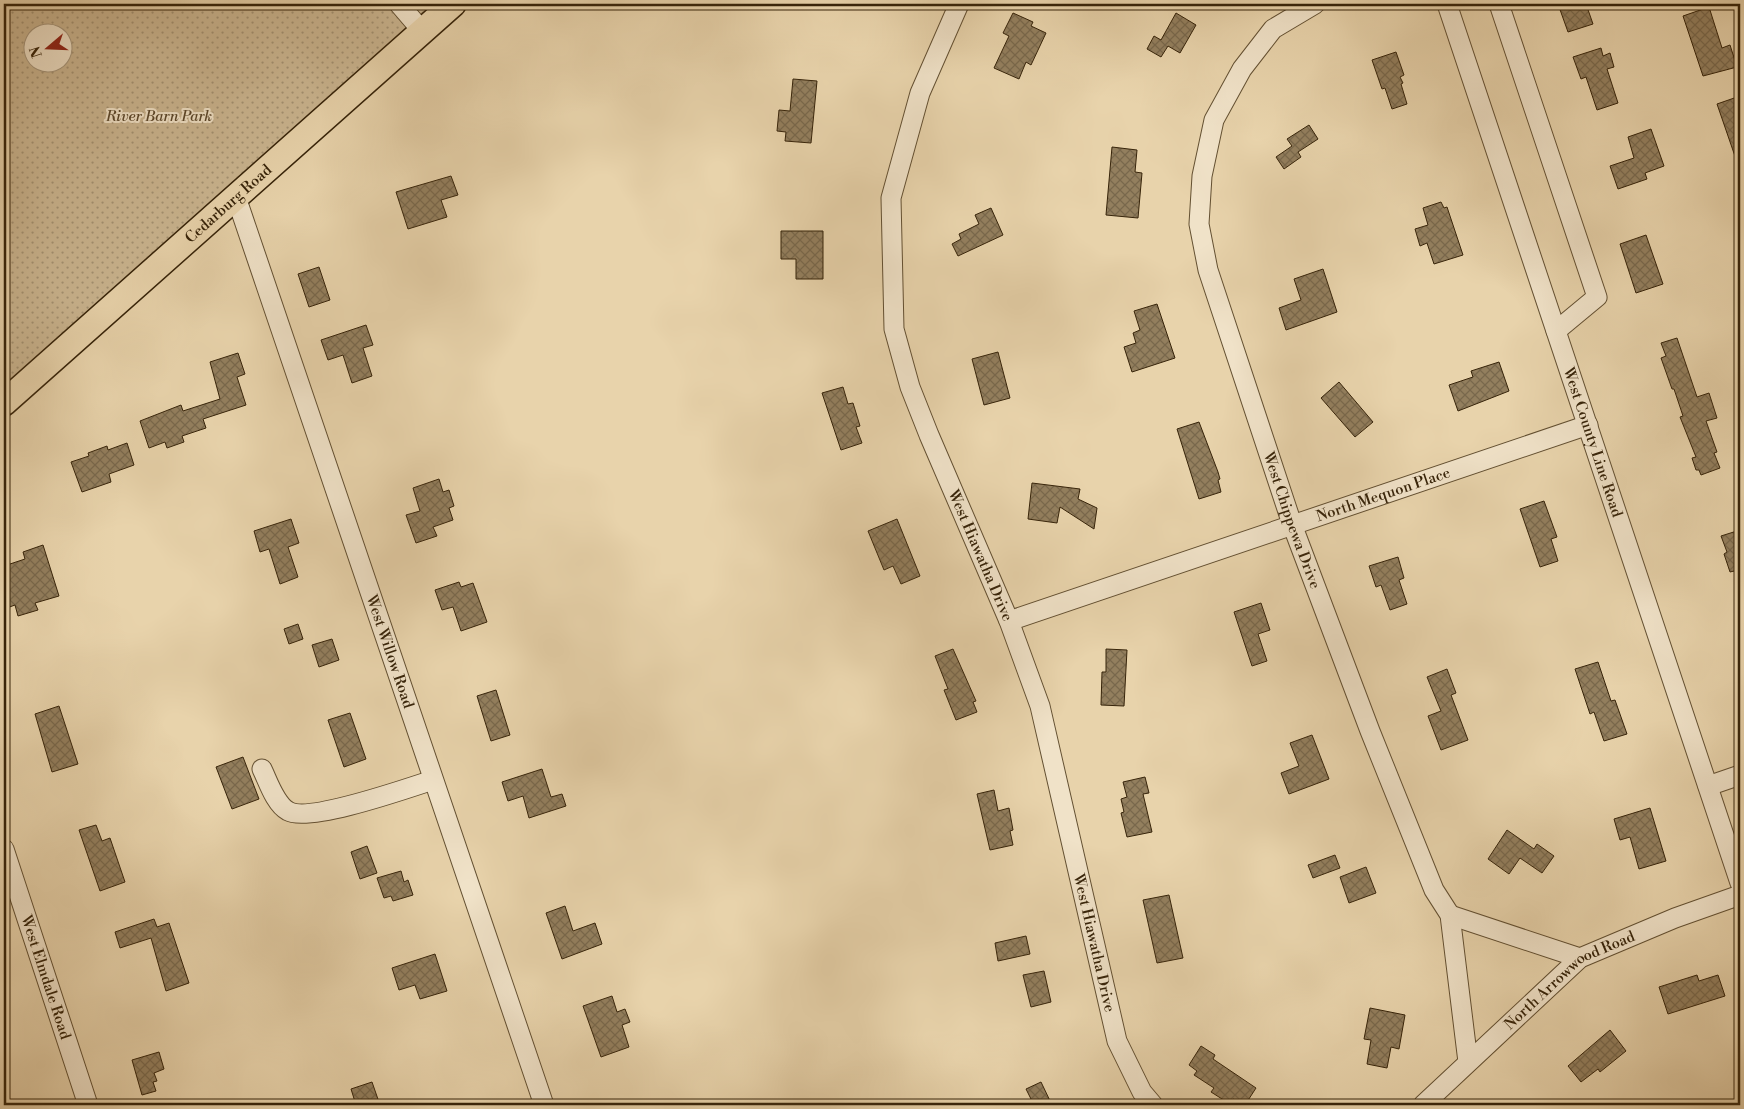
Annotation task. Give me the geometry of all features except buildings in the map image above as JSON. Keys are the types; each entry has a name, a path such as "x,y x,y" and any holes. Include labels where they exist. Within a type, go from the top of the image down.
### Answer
{"main road":[{"name":"Cedarburg Road","path":"4,403 423,32 444,7"}],"street":[{"path":"399,4 423,32"},
{"name":"West Hiawatha Drive","path":"959,4 920,93 892,198 894,329 910,386 928,435 1009,621 1040,706 1117,1041 1142,1092 1153,1105"},
{"name":"West Chippewa Drive","path":"1315,4 1274,29 1242,69 1214,120 1202,176 1199,224 1208,270 1293,527 1370,731 1434,890 1450,916 1468,1062"},
{"name":"West County Line Road","path":"1447,4 1740,883"},
{"path":"1499,4 1597,297 1556,331"},
{"name":"West Willow Road","path":"236,197 544,1105"},
{"name":"North Mequon Place","path":"1009,621 1293,527 1588,425"},
{"path":"262,769 276,797 287,811 300,814 356,803 433,780"},
{"path":"1708,786 1740,775"},
{"name":"West Elmdale Road","path":"4,849 88,1105"},
{"name":"North Arrowwood Road","path":"1423,1105 1580,958 1675,918 1740,895"},
{"path":"1450,916 1580,958"}],"green space":[{"name":"River Barn Park","path":"4,4 454,4 4,403"}]}
